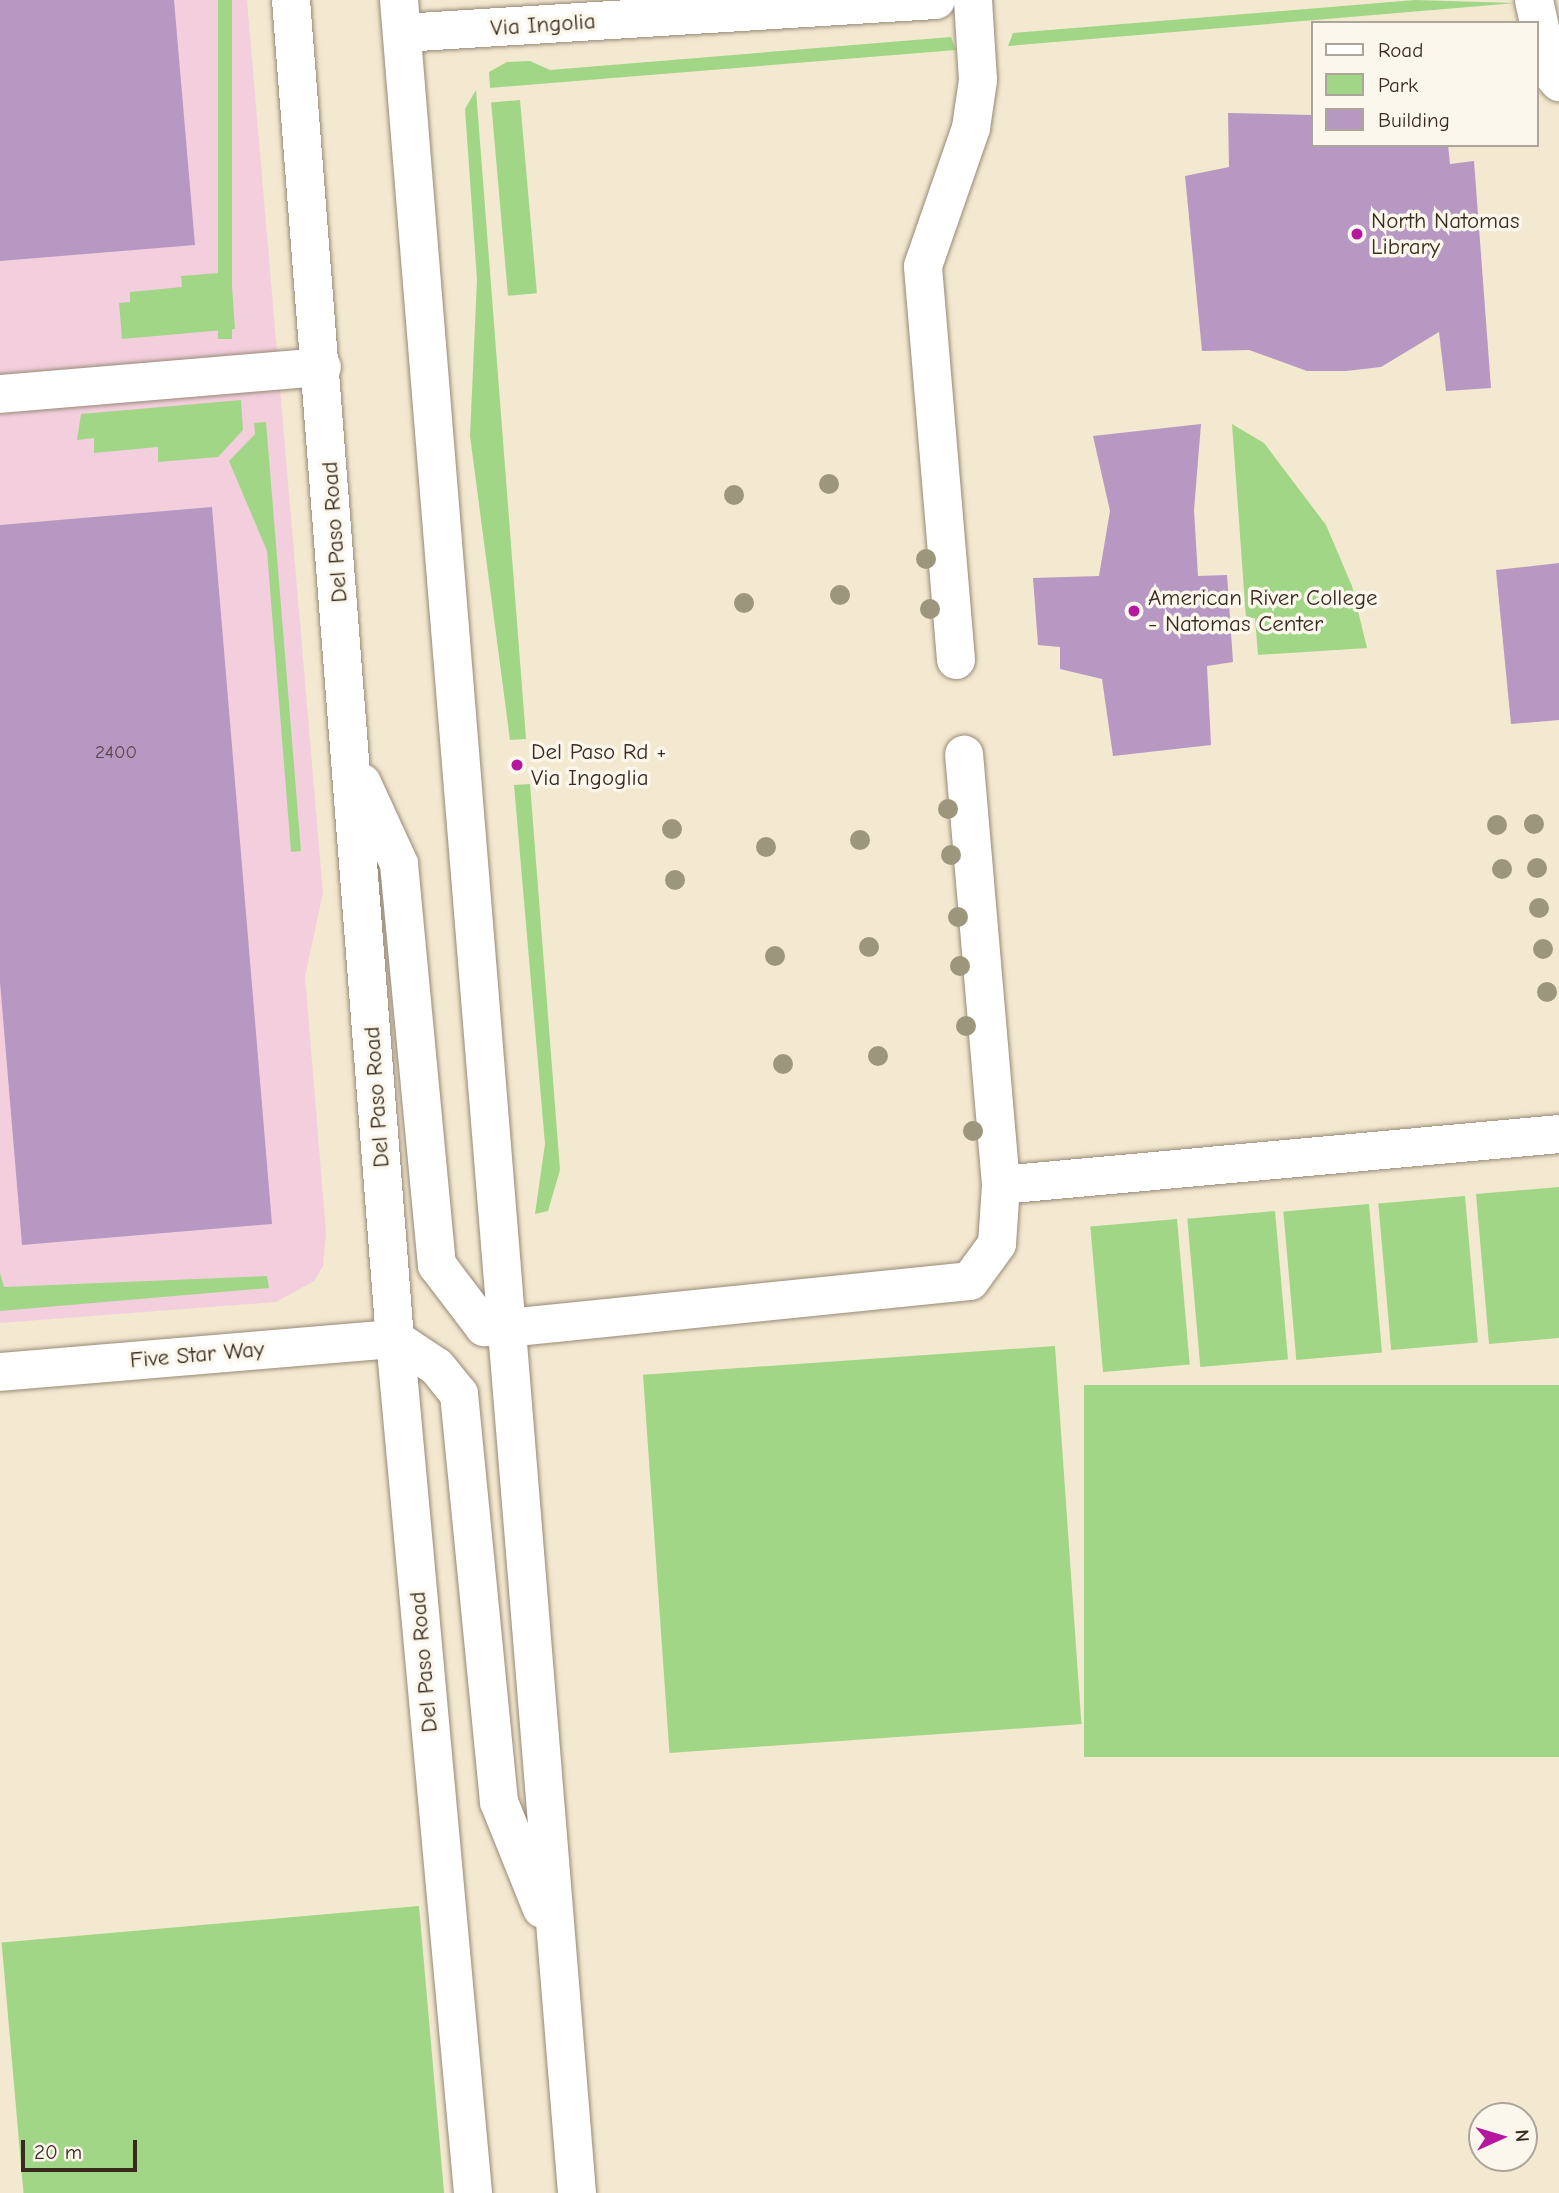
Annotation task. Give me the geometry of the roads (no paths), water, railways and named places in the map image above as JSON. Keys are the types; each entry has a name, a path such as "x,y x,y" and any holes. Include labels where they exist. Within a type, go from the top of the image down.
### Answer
{"main road":[{"name":"Del Paso Road","path":"291,0 323,367 395,1339 473,2193"},
{"name":"Via Ingolia","path":"401,17 936,0"},
{"path":"956,660 923,266 971,128 978,80 972,0"},
{"path":"1534,0 1549,70 1559,82"},
{"path":"401,17 577,2193"},
{"path":"0,394 323,367"},
{"path":"352,762 399,864 437,1265 484,1327 508,1328 970,1282 997,1244 1001,1185 964,755"},
{"path":"1001,1185 1559,1134"},
{"path":"395,1339 437,1367 459,1394 499,1802 555,1944"},
{"name":"Five Star Way","path":"0,1372 395,1339"}],"place":[{"name":"North Natomas Library","path":"1357,234"},
{"name":"American River College - Natomas Center","path":"1134,611"},
{"name":"Del Paso Rd + Via Ingoglia","path":"517,765"}]}
